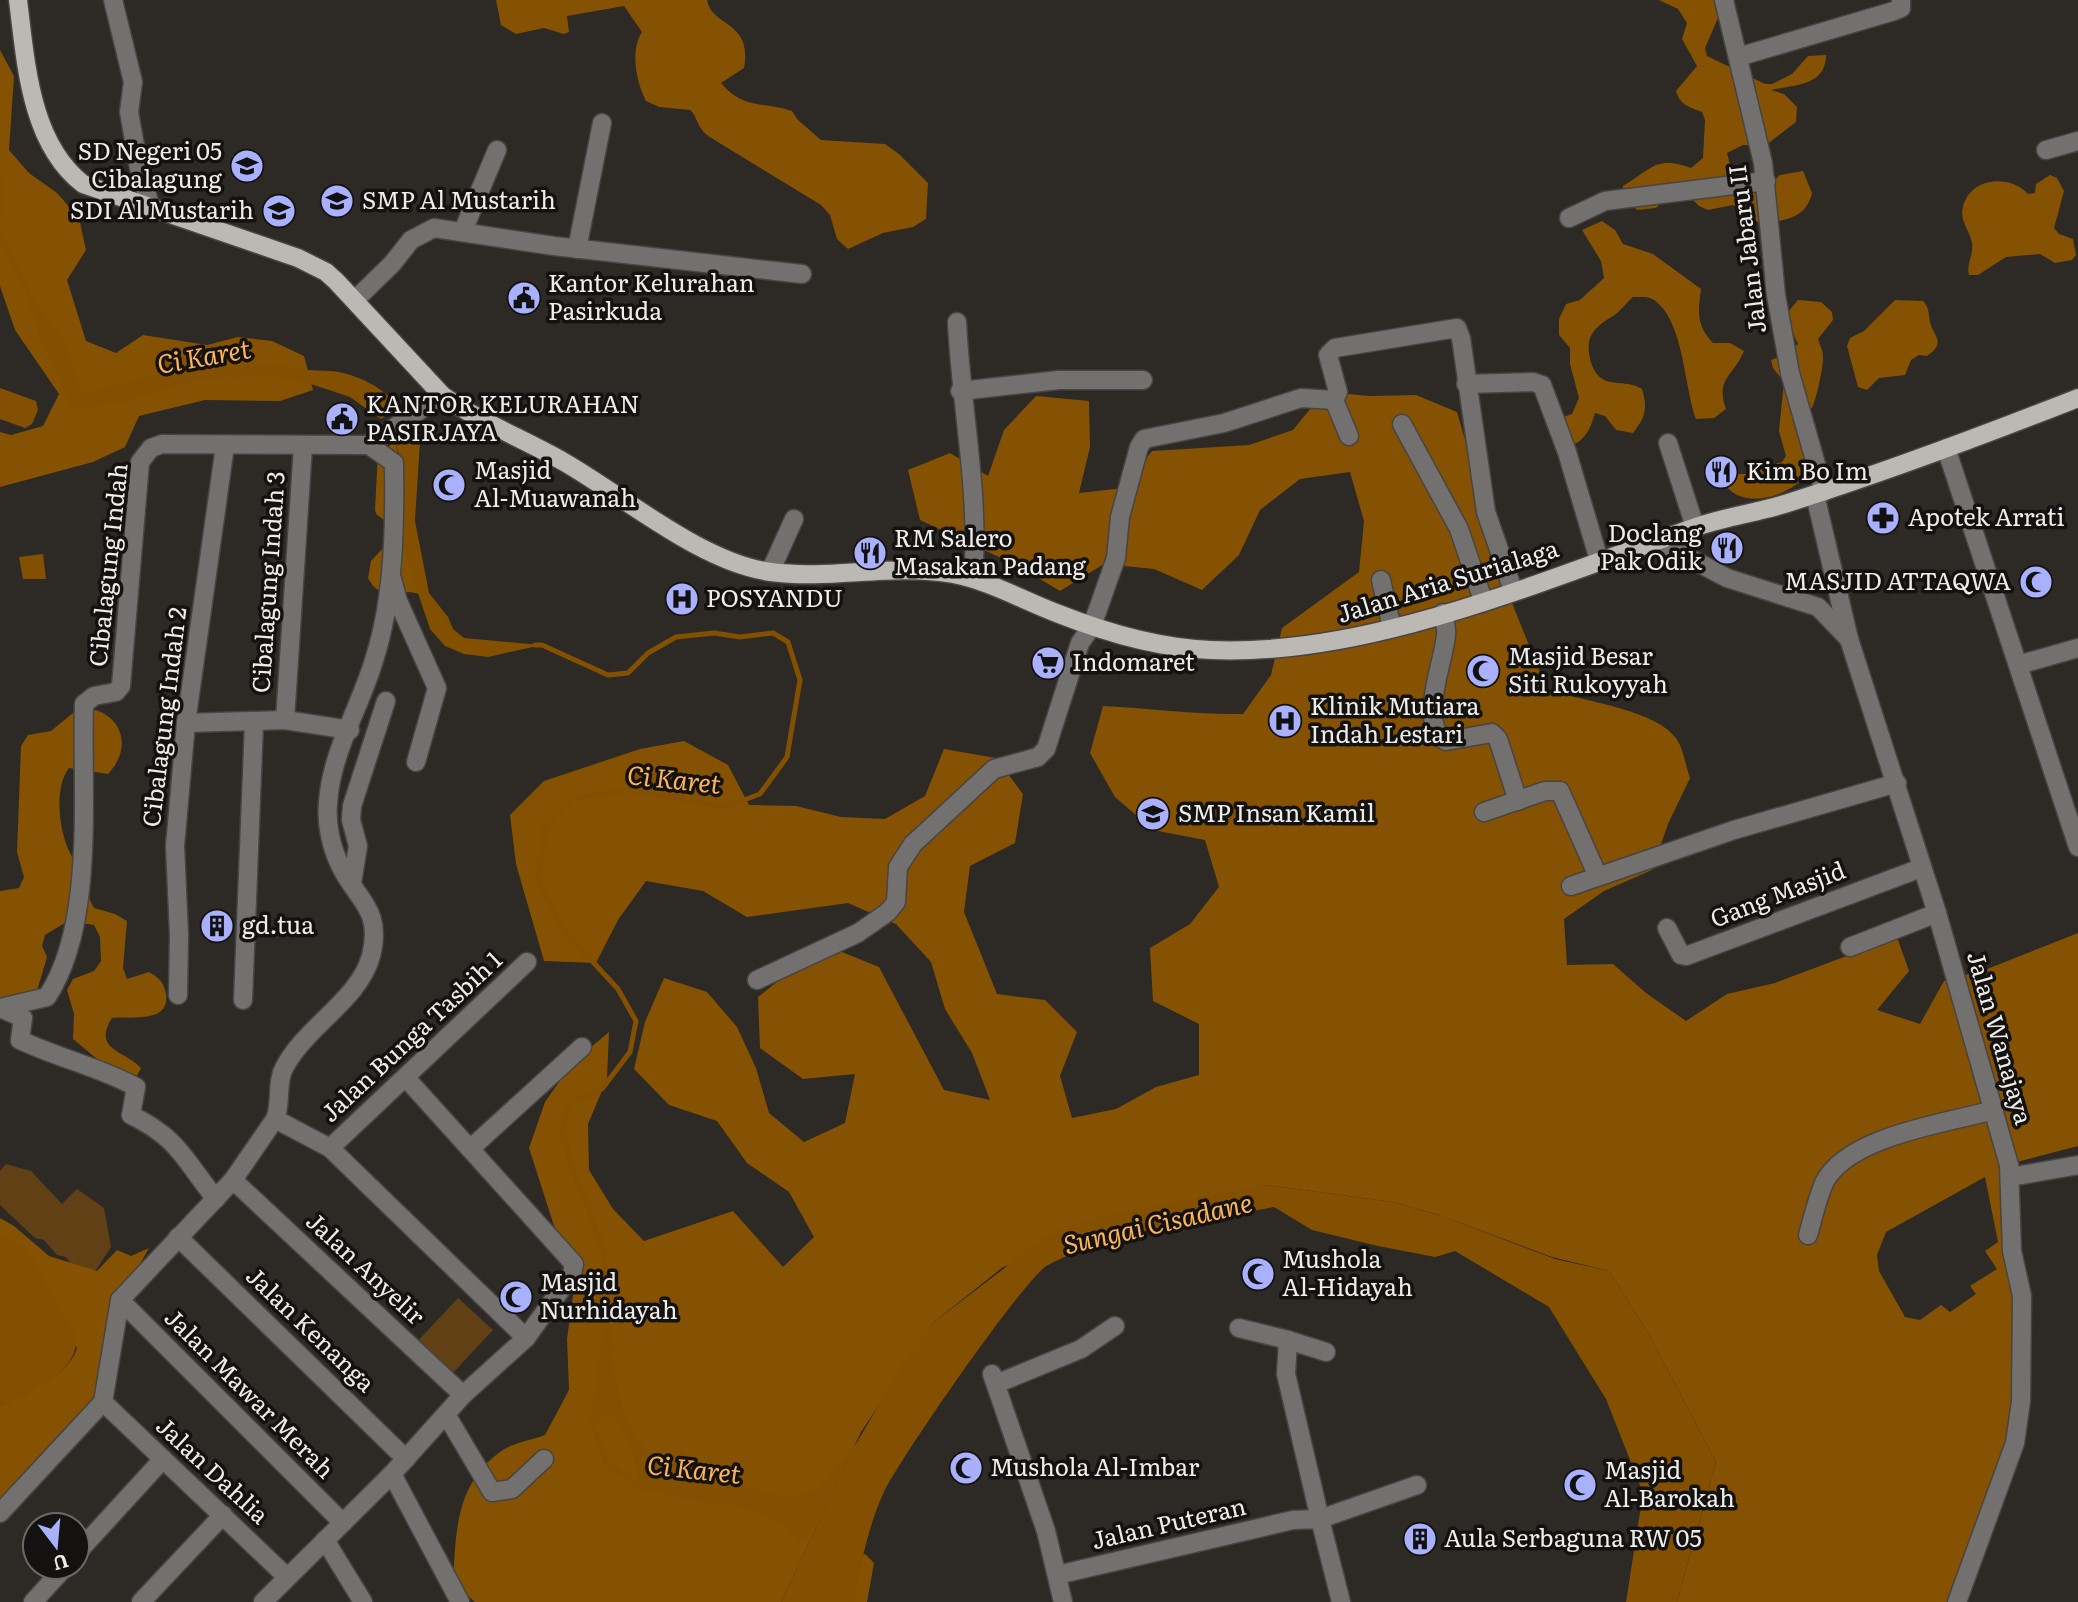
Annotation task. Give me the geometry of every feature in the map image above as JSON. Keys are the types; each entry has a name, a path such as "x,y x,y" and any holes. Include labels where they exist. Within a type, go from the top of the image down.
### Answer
{"main road":[{"name":"Jalan Aria Surialaga","path":"18,0 25,56 38,114 57,158 83,184 298,258 326,272 442,395 480,420 558,459 709,552 738,565 770,572 796,574 926,571 973,578 1092,626 1177,647 1231,650 1315,645 1392,628 1443,613 1695,527 1820,493 2078,397"}],"street":[{"path":"113,0 133,82 130,113 139,168 151,208"},
{"name":"Jalan Jabaru II","path":"1724,0 1766,181 1776,295 1785,353 1820,493"},
{"path":"1738,57 1894,12 1901,8 1901,0"},
{"path":"577,249 602,123"},
{"path":"2046,150 2078,142"},
{"path":"463,231 497,150"},
{"path":"1569,218 1605,201 1766,181"},
{"path":"355,300 392,264 411,240 423,232 440,228 577,249 802,274"},
{"path":"957,322 960,391 976,519 973,578"},
{"path":"1349,436 1334,400 1338,392 1328,355 1335,348 1451,327 1460,332 1486,512 1513,590"},
{"path":"960,391 1059,380 1143,380"},
{"path":"1466,384 1533,382 1542,386 1567,452 1599,560"},
{"path":"0,1513 103,1402 120,1300 233,1180 275,1119 282,1070 303,1037 358,984 367,970 372,952 372,920 363,897 335,852 327,805 334,766 350,730 375,657 391,578 394,463 377,441 442,395"},
{"path":"757,980 858,933 888,912 896,902 898,867 913,844 993,769 1038,757 1046,749 1080,643 1092,626 1116,558 1120,517 1141,441 1224,424 1301,398 1334,400"},
{"path":"1402,424 1459,530 1483,600"},
{"name":"Cibalagung Indah","path":"0,1008 47,997 58,980 82,891 84,704 94,696 116,692 121,686 140,462 151,448 162,444 303,446 377,441"},
{"path":"1668,443 1695,527"},
{"name":"Cibalagung Indah 2","path":"177,995 179,935 175,846 186,723 225,446"},
{"name":"Cibalagung Indah 3","path":"285,720 303,446"},
{"path":"1946,447 2078,847"},
{"name":"Jalan Wanajaya","path":"1820,493 1849,639 1937,913 1994,1110 2010,1177 2012,1251 2022,1296 2021,1401 2015,1443 1957,1602"},
{"path":"770,572 794,519"},
{"path":"1664,538 1669,547 1727,578 1818,607 1849,639"},
{"path":"391,578 398,601 437,688 427,732 416,762"},
{"path":"1381,580 1392,628"},
{"path":"1443,613 1447,632 1433,707 1434,727 1446,741 1492,733 1498,739 1518,801"},
{"path":"2018,666 2078,648"},
{"path":"352,883 358,846 351,820 352,806 386,701"},
{"name":"Cibalagung Indah 3","path":"186,723 285,720 350,730"},
{"path":"243,1000 254,723"},
{"path":"1572,886 1734,830 1897,783"},
{"path":"1484,812 1545,791 1560,790 1596,872"},
{"name":"Gang Masjid","path":"1667,928 1681,956 1686,956 1921,868"},
{"path":"1850,947 1937,913"},
{"name":"Jalan Bunga Tasbih 1","path":"330,1148 527,962"},
{"path":"0,1008 23,1018 20,1040 115,1076 136,1087 131,1115 158,1129 184,1153 216,1199"},
{"path":"470,1149 582,1047"},
{"path":"263,1602 392,1474 447,1416 463,1395 526,1338 572,1274 573,1264 405,1077"},
{"path":"1808,1235 1825,1181 1845,1158 1884,1140 1994,1110"},
{"path":"275,1119 330,1148 526,1338"},
{"path":"2010,1177 2078,1165"},
{"name":"Jalan Anyelir","path":"233,1180 463,1395"},
{"name":"Jalan Kenanga","path":"178,1237 406,1459"},
{"name":"Jalan Mawar Merah","path":"120,1300 343,1523"},
{"path":"1062,1602 1046,1531 994,1379 1081,1349 1115,1326"},
{"path":"1239,1328 1326,1352"},
{"path":"1288,1340 1286,1374 1341,1602"},
{"name":"Jalan Dahlia","path":"103,1402 287,1577"},
{"path":"447,1416 492,1492 512,1489 544,1459"},
{"path":"91,1538 163,1459"},
{"path":"392,1474 460,1602"},
{"name":"Jalan Puteran","path":"1057,1575 1293,1520 1320,1519 1417,1485"},
{"path":"141,1602 223,1515"},
{"path":"325,1540 363,1602"},
{"path":"33,1602 52,1581"}],"shaded area":[{"path":"496,0 707,0 710,9 743,41 744,68 721,83 729,92 746,101 792,111 798,120 821,140 885,144 928,183 926,219 913,227 883,233 848,249 837,239 830,215 821,205 708,136 690,110 659,107 646,101 639,85 635,57 642,32 624,6 567,16 569,32 564,34 544,28 516,34 501,25"},
{"path":"1659,0 1715,0 1718,18 1705,48 1707,56 1765,84 1772,84 1792,74 1808,56 1826,55 1825,65 1815,78 1799,85 1771,90 1784,94 1797,107 1796,122 1766,145 1743,145 1727,153 1731,169 1740,182 1768,186 1780,175 1803,171 1812,193 1809,202 1798,214 1782,220 1755,222 1733,205 1708,210 1699,206 1687,194 1663,201 1656,208 1637,210 1623,196 1623,186 1648,169 1670,163 1691,168 1703,158 1705,120 1702,112 1689,107 1676,91 1697,66 1682,39 1687,23 1678,9"},
{"path":"0,50 14,76 9,150 29,173 57,193 79,218 86,250 67,280 86,341 116,353 143,335 207,345 238,337 272,341 304,356 313,390 280,401 205,400 139,416 125,447 93,462 0,487 0,432 11,435 43,426 59,394 15,330 0,286"},
{"path":"2050,175 2057,178 2064,191 2054,228 2059,234 2073,239 2076,255 2072,260 2055,263 2040,254 2006,257 1978,275 1969,275 1972,243 1962,212 1967,197 1982,184 2001,181 2011,183 2028,194 2035,193 2036,184"},
{"path":"1602,221 1615,230 1623,244 1653,254 1701,289 1700,318 1707,336 1713,343 1730,343 1744,351 1724,384 1723,399 1726,409 1714,418 1696,419 1672,323 1654,300 1633,297 1596,328 1590,338 1589,351 1593,367 1601,378 1642,389 1645,402 1643,417 1633,433 1616,430 1605,416 1595,413 1586,434 1579,442 1568,447 1557,419 1572,414 1579,398 1570,364 1570,348 1559,335 1559,319 1566,304 1580,300 1604,278 1601,261 1582,230"},
{"path":"1798,300 1821,302 1832,312 1833,320 1818,339 1823,354 1821,375 1812,408 1804,411 1809,472 1802,480 1781,493 1757,499 1745,498 1726,486 1728,478 1735,474 1756,474 1762,468 1782,462 1786,456 1779,431 1784,382 1773,368 1771,360 1786,354 1798,344 1791,329 1788,312"},
{"path":"1895,300 1923,301 1938,343 1927,356 1919,355 1911,360 1905,375 1879,378 1867,390 1858,387 1847,346 1850,338 1864,331"},
{"path":"1324,392 1370,396 1416,395 1457,412 1512,603 1547,690 1634,713 1665,728 1678,741 1690,778 1668,824 1652,870 1604,891 1564,919 1567,965 1613,964 1646,993 1686,1021 1727,994 1775,983 1897,937 1909,971 1877,1010 1920,1024 1944,981 1987,969 2078,933 2078,1146 2017,1162 2022,1296 2015,1443 1957,1602 1677,1602 1716,1462 1649,1334 1609,1271 1552,1257 1439,1215 1393,1202 1266,1185 1003,1267 934,1322 861,1432 781,1602 475,1602 453,1583 457,1528 466,1495 485,1465 500,1452 545,1435 569,1390 567,1339 574,1288 529,1148 545,1102 573,1062 609,1032 607,1079 588,1124 589,1170 613,1209 644,1241 733,1211 783,1267 814,1237 789,1192 747,1163 717,1121 669,1105 634,1069 645,1022 664,978 707,992 737,1027 756,1068 769,1113 804,1142 845,1123 855,1074 803,1079 760,1048 758,997 796,967 837,950 879,967 944,1090 990,1100 972,1053 945,1009 931,962 896,924 848,903 747,917 703,891 646,881 618,920 596,963 544,961 516,864 510,815 544,781 640,749 684,741 728,765 749,805 796,806 841,817 885,819 925,796 944,749 996,758 1023,794 1015,843 970,866 964,912 997,994 1045,1000 1077,1032 1060,1076 1072,1118 1116,1109 1156,1087 1199,1075 1199,1024 1153,1001 1150,948 1190,924 1219,887 1205,840 1153,830 1115,797 1090,753 1103,706 1243,714 1271,675 1282,628 1359,572 1364,521 1350,472 1300,479 1260,510 1239,555 1202,590 1154,569 1104,564 1060,591 1016,565 920,520 908,470 950,453 988,476 1004,430 1036,396 1089,401 1090,447 1079,493 1124,488 1152,451 1249,445 1293,430","holes":["1985,1177 1998,1242 1985,1251 1997,1269 1970,1286 1976,1294 1950,1312 1941,1305 1920,1320 1905,1317 1879,1271 1877,1255 1886,1232"]},
{"path":"395,442 403,480 413,575 419,594 385,593 373,586 368,578 371,561 388,543 388,523 376,514 375,509 378,453"},
{"path":"79,708 93,709 113,721 122,740 121,751 108,774 69,768 64,777 60,800 64,838 80,867 94,908 115,914 127,921 123,968 127,979 149,972 160,980 166,994 166,1004 156,1014 112,1018 107,1029 108,1043 141,1068 135,1079 114,1073 73,1039 74,1014 67,990 73,979 94,971 101,961 100,937 94,925 68,921 45,935 42,946 47,957 37,991 0,1004 0,891 19,888 24,877 17,852 21,746 28,735 51,731"},
{"path":"6,1164 31,1171 62,1204 77,1189 104,1208 111,1247 96,1270 86,1273 73,1266 66,1257 57,1255 44,1240 35,1238 0,1205 0,1171"},
{"path":"0,1218 14,1226 49,1256 97,1271 117,1250 131,1256 149,1248 120,1300 103,1402 0,1513 0,1406 55,1376 65,1368 77,1348 0,1235"},
{"path":"458,1298 493,1330 450,1376 415,1344"},
{"path":"865,1554 874,1563 867,1602 835,1602 853,1558"}],"water":[{"path":"23,284 60,334 80,385 86,392 170,371 281,364 300,369 340,372 359,378 378,388 399,407 381,419 350,397 308,383 263,375 194,380 121,403 72,408 42,342"},
{"path":"0,388 36,401 38,410 32,424 25,428 0,419"},
{"path":"407,425 415,430 420,441 415,521 429,593 448,617 453,629 464,638 542,645 488,657 464,654 445,646 430,629 412,575 401,529 403,467 393,436"},
{"path":"43,554 46,579 23,579 19,557"},
{"name":"Sungai Cisadane","path":"1266,1185 1393,1202 1442,1216 1555,1259 1609,1271 1649,1334 1716,1462 1677,1602 1626,1602 1643,1493 1606,1399 1549,1307 1455,1251 1435,1257 1312,1230 1274,1207 1158,1228 1101,1243 1048,1265 1035,1277 961,1373 893,1476 873,1521 854,1602 781,1602 849,1457 808,1537 799,1544 789,1531 765,1514 641,1488 630,1444 614,1415 602,1414 593,1425 608,1306 615,1380 628,1425 667,1482 728,1483 792,1498 816,1489 856,1444 901,1367 934,1322 1040,1241 1074,1224"},
{"path":"0,1235 24,1249 33,1260 76,1337 75,1350 61,1372 37,1388 0,1406"}],"waterway":[{"name":"Ci Karet","path":"0,176 0,210"},
{"name":"Ci Karet","path":"0,236 26,290"},
{"name":"Ci Karet","path":"535,645 542,645 608,675 628,673 648,653 676,637 714,633 740,637 773,633 788,642 800,680 787,757 760,794 725,807 627,790 575,798 545,828 538,881 566,933 618,989 636,1021 630,1052 602,1089 570,1102 562,1129 570,1162 604,1251 608,1306 593,1425 606,1463 645,1489"}],"place":[{"name":"SD Negeri 05 Cibalagung","path":"247,166"},
{"name":"SMP Al Mustarih","path":"337,201"},
{"name":"SDI Al Mustarih","path":"279,211"},
{"name":"Kantor Kelurahan Pasirkuda","path":"524,298"},
{"name":"KANTOR KELURAHAN PASIRJAYA","path":"342,419"},
{"name":"Kim Bo Im","path":"1721,472"},
{"name":"Masjid Al-Muawanah","path":"449,485"},
{"name":"Apotek Arrati","path":"1883,518"},
{"name":"Doclang Pak Odik","path":"1727,548"},
{"name":"RM Salero Masakan Padang","path":"870,553"},
{"name":"MASJID ATTAQWA","path":"2036,582"},
{"name":"POSYANDU","path":"682,599"},
{"name":"Indomaret","path":"1048,663"},
{"name":"Masjid Besar Siti Rukoyyah","path":"1483,671"},
{"name":"Klinik Mutiara Indah Lestari","path":"1285,721"},
{"name":"SMP Insan Kamil","path":"1153,814"},
{"name":"gd.tua","path":"217,926"},
{"name":"Mushola Al-Hidayah","path":"1258,1274"},
{"name":"Masjid Nurhidayah","path":"516,1297"},
{"name":"Mushola Al-Imbar","path":"966,1468"},
{"name":"Masjid Al-Barokah","path":"1580,1485"},
{"name":"Aula Serbaguna RW 05","path":"1420,1539"}]}
